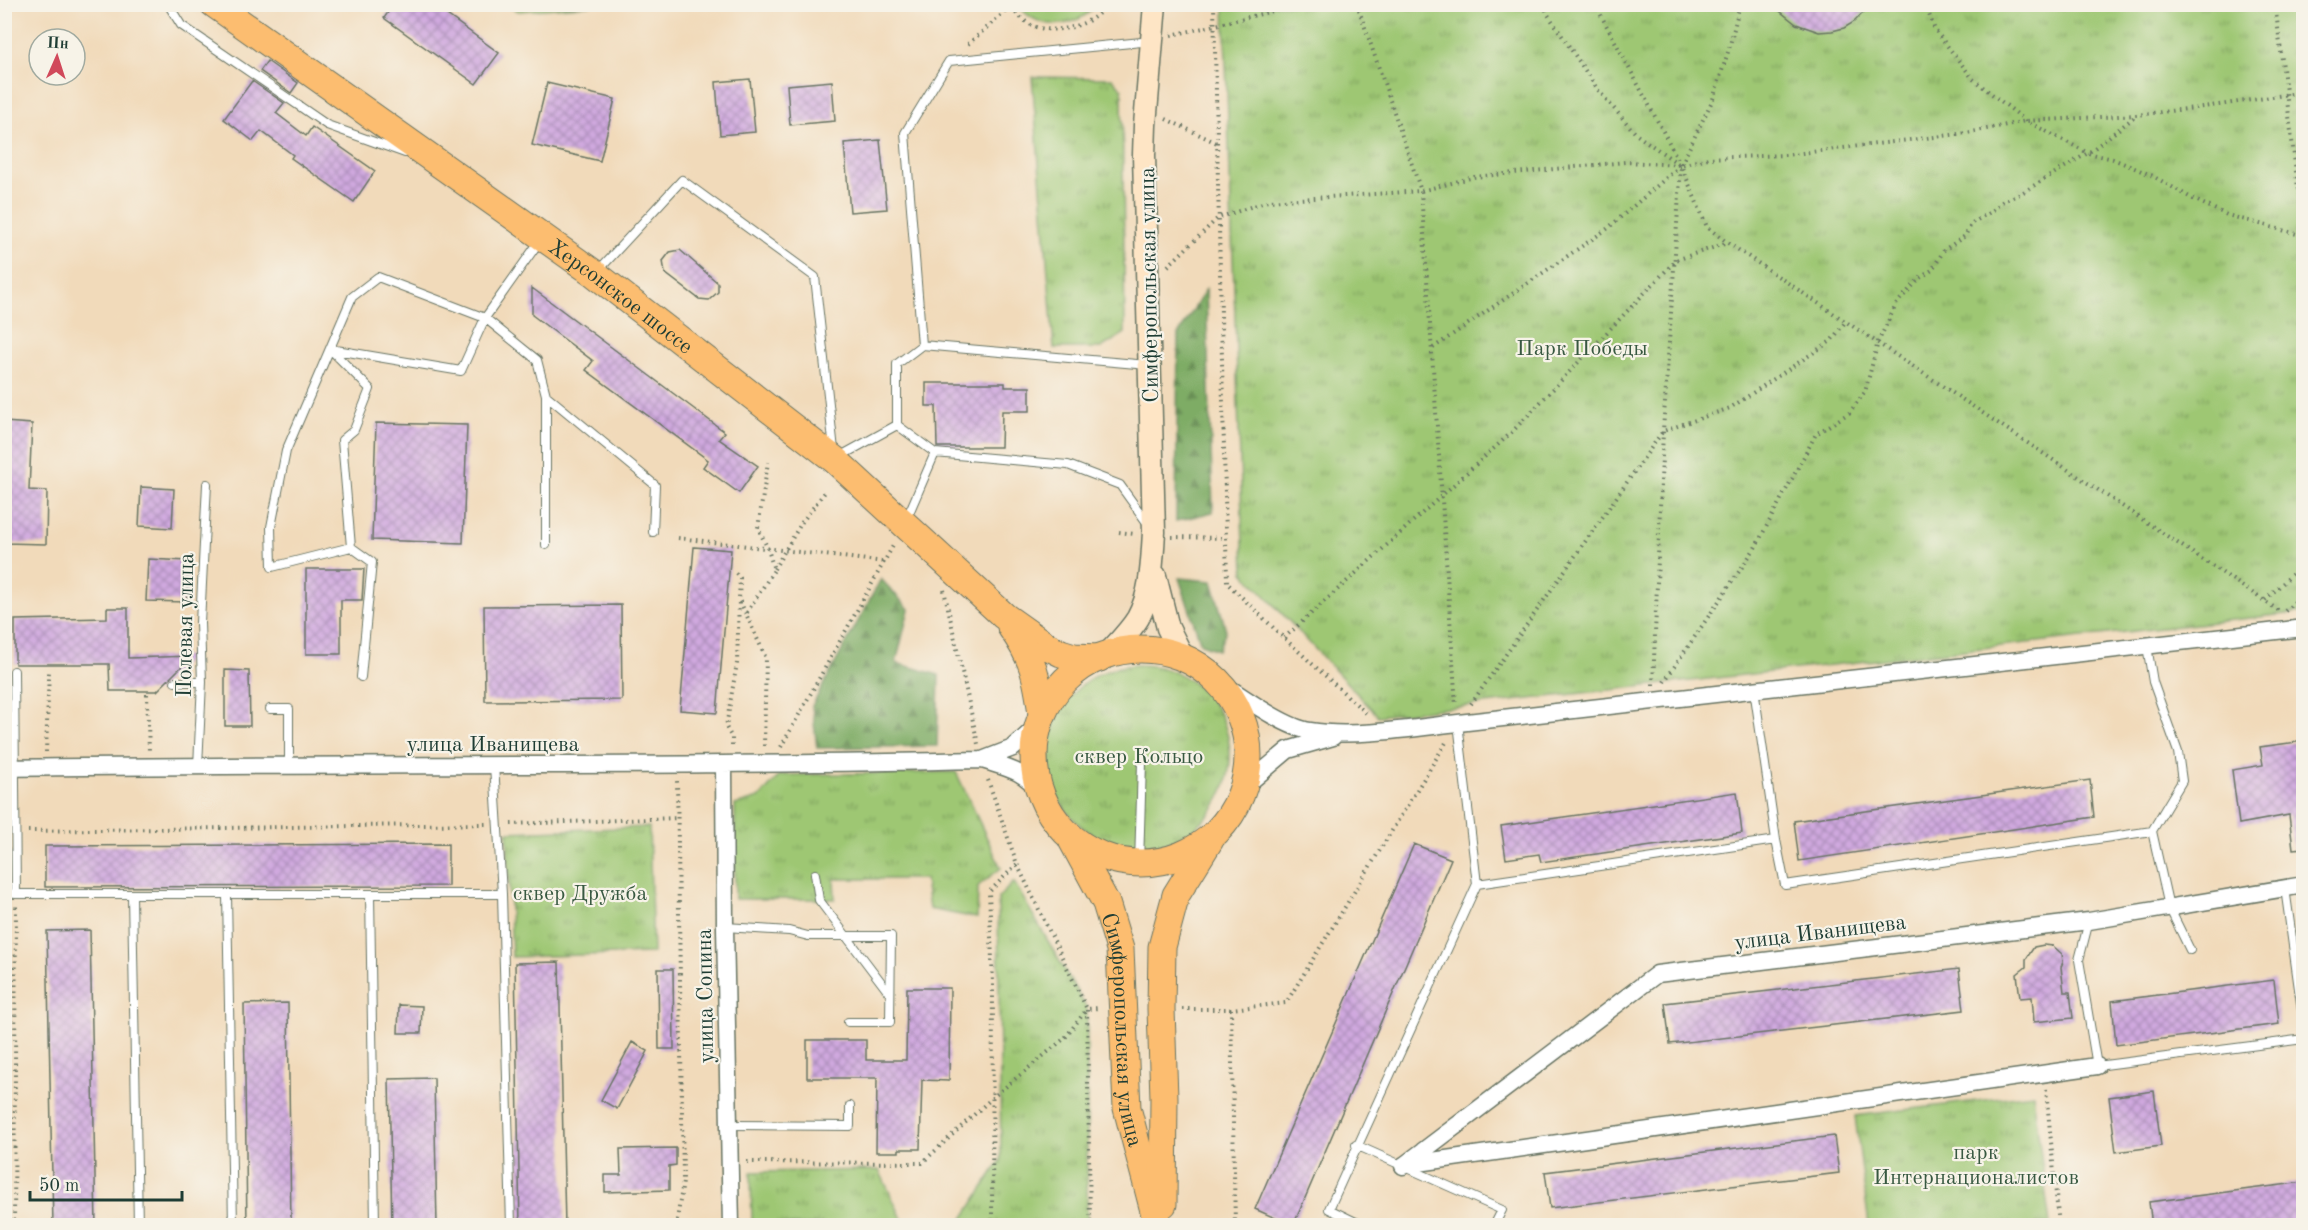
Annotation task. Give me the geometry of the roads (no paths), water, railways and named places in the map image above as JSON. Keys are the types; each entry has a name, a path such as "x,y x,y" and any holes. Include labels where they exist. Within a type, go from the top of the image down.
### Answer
{"highway":[{"name":"Херсонское шоссе","path":"214,4 595,274 835,460 1004,616 1060,653 1074,657 1103,656"},
{"name":"Херсонское шоссе","path":"1004,616 1025,646 1036,671 1040,719"},
{"path":"1133,650 1159,651 1183,658 1214,678 1232,701 1244,728 1248,757 1244,787 1231,814 1213,836 1191,852 1166,861 1139,864 1114,861 1092,852 1071,839 1052,818 1039,792 1034,770 1040,719 1052,696 1065,680 1081,667 1103,656 1133,650"},
{"name":"Симферопольская улица","path":"1160,1226 1164,1098 1161,1009 1162,947 1176,895 1213,836"},
{"name":"Симферопольская улица","path":"1071,839 1106,903 1120,949 1127,1107 1160,1226"}],"main road":[{"name":"Симферопольская улица","path":"1103,656 1137,620 1147,597 1152,565 1154,532 1144,135 1158,39 1155,4"},
{"name":"Симферопольская улица","path":"1152,565 1168,628 1183,658"}],"street":[{"path":"1214,678 1281,719 1309,731 1355,732 1458,723 2304,628"},
{"name":"улица Иванищева","path":"10,768 289,765 676,766 728,760 767,766 982,760 1013,748 1040,719"},
{"path":"1244,787 1288,750 1355,732"},
{"name":"улица Сопина","path":"728,760 725,927 730,1226"},
{"name":"улица Иванищева","path":"982,760 1018,772 1030,779 1039,792"},
{"name":"улица Иванищева","path":"1403,1166 1657,974 2089,921 2304,885"},
{"path":"1403,1166 2097,1066"}],"lane":[{"path":"168,4 181,25 327,125 440,165"},
{"path":"922,345 905,133 949,61 1158,39"},
{"path":"595,274 682,180 815,277 835,460 897,425"},
{"path":"330,349 461,371 485,318 543,237"},
{"path":"351,547 272,567 271,527 286,451 352,297 378,277 485,318 537,360 546,395 546,545"},
{"path":"897,425 897,363 922,345 1150,365"},
{"path":"330,349 370,389 354,430 342,440 351,547 372,562 361,677"},
{"path":"546,395 655,484 652,532"},
{"path":"897,425 935,453 1068,465 1120,485 1154,532"},
{"path":"904,525 935,453"},
{"name":"Полевая улица","path":"198,766 202,682 200,623 207,484"},
{"path":"2147,646 2153,682 2178,752 2182,782 2152,831 2169,908 2190,950"},
{"path":"14,670 10,768 16,831 16,894"},
{"path":"175,682 202,682"},
{"path":"1754,689 1776,840 1785,885 2152,831"},
{"path":"270,709 289,709 289,765"},
{"path":"1362,1225 1329,1209 1356,1145 1477,884 1458,723"},
{"path":"1139,864 1142,762"},
{"path":"494,765 502,894 511,1226"},
{"path":"1477,884 1776,840"},
{"path":"815,874 819,900 890,994"},
{"path":"2285,888 2304,1025"},
{"path":"4,893 502,894"},
{"path":"370,894 375,1226"},
{"path":"132,895 138,1226"},
{"path":"227,895 233,1226"},
{"path":"2089,921 2079,960 2097,1066 2304,1040"},
{"path":"725,927 789,931 808,936 891,936 890,1022 848,1022"},
{"path":"729,1125 850,1126 850,1107"},
{"path":"1356,1145 1502,1210 1494,1226"}],"park label":[{"name":"Парк Победы","path":"1582,347"},
{"name":"сквер Кольцо","path":"1139,755"},
{"name":"сквер Дружба","path":"580,892"},
{"name":"парк Интернационалистов","path":"1976,1164"}]}
